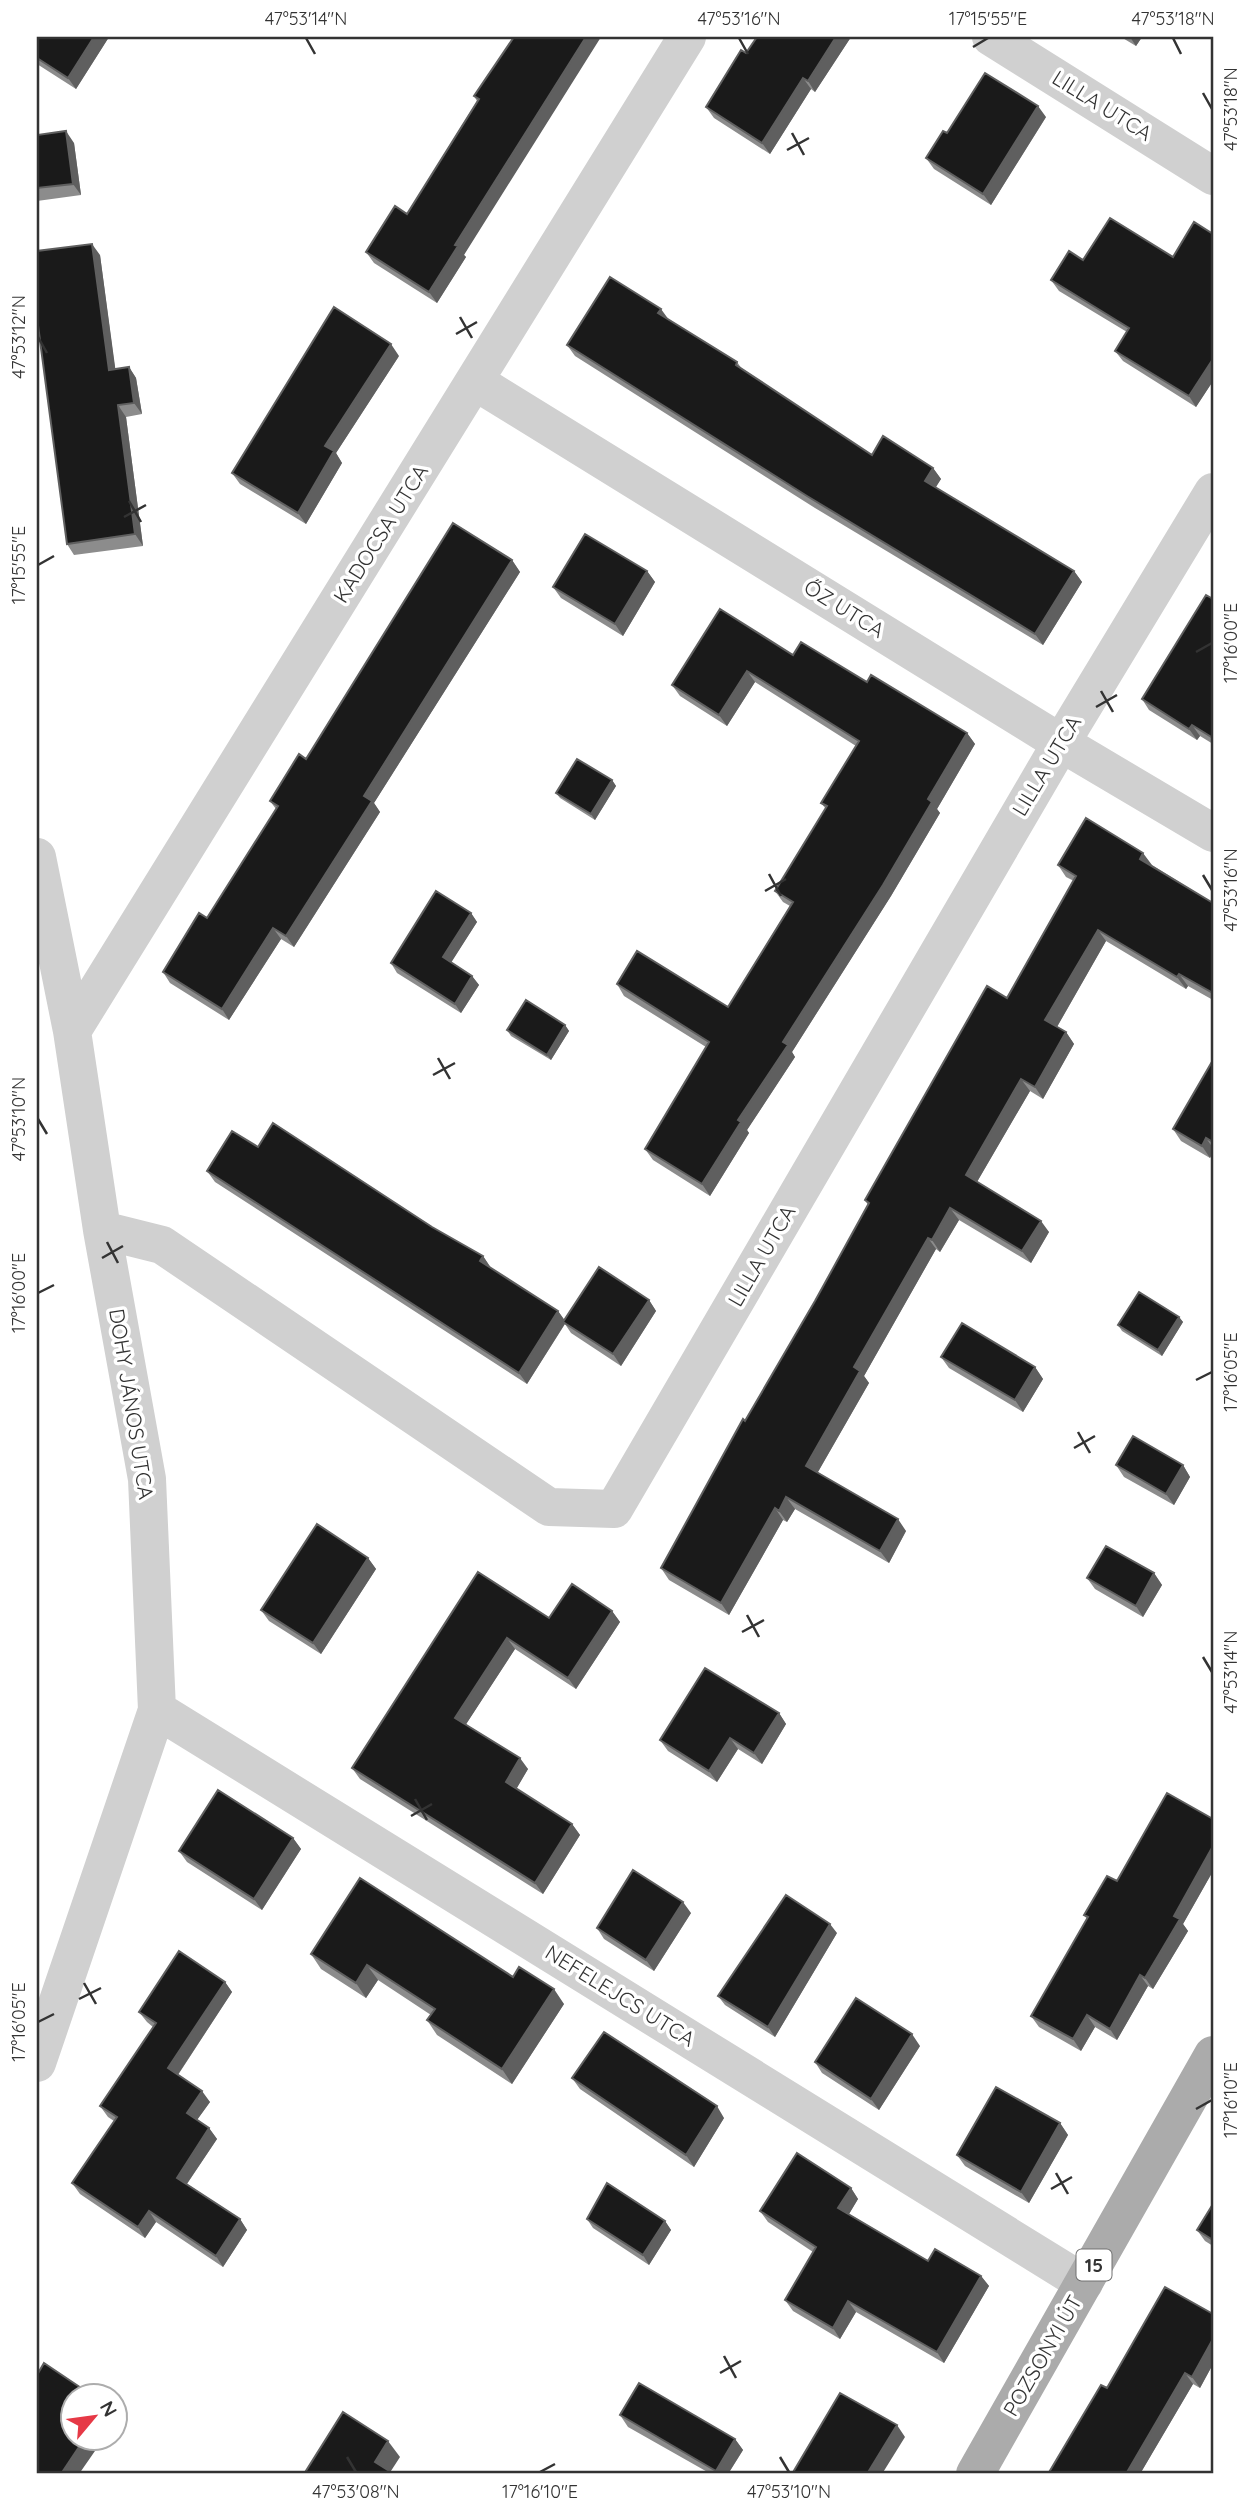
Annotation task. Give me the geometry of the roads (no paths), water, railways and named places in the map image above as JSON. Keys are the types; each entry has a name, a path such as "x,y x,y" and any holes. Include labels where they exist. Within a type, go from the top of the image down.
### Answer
{"main road":[{"name":"POZSONYI ÚT","path":"975,2474 1213,2055"}],"street":[{"name":"KADOCSA UTCA","path":"72,1031 687,37"},
{"name":"LILLA UTCA","path":"991,37 1213,176"},
{"name":"ŐZ UTCA","path":"476,382 1060,743 1213,834"},
{"name":"LILLA UTCA","path":"102,1230 162,1245 549,1507 614,1509 1060,743 1213,492"},
{"name":"DOHY JÁNOS UTCA","path":"37,857 72,1031 102,1230 147,1479 157,1710 37,2063"},
{"name":"NEFELEJCS UTCA","path":"157,1710 1084,2283"}]}
